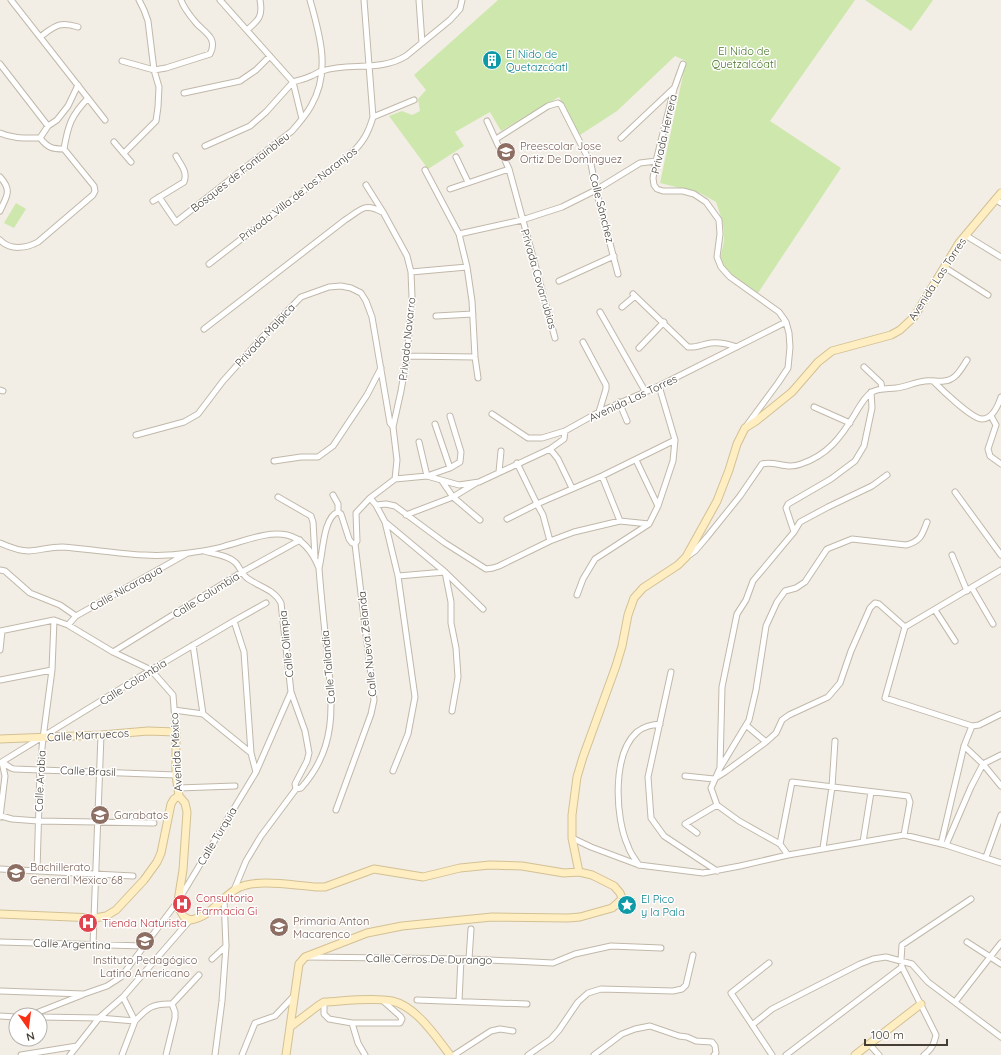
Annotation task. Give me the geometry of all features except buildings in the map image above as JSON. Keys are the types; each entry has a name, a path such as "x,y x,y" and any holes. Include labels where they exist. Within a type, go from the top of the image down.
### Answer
{"street":[{"path":"11,0 105,120"},
{"path":"124,153 156,121 158,107 159,87 154,70 148,21 139,0"},
{"path":"122,61 154,70 166,68 184,61 210,54 213,48 212,41 208,34 183,7 181,0"},
{"path":"220,0 293,82 302,119"},
{"path":"247,30 259,19 262,10 260,0"},
{"name":"Bosques de Fontainbleu","path":"159,198 176,222 292,131 302,119 311,106 316,95 322,71 322,44 310,0"},
{"name":"Privada Villa de los Naranjos","path":"209,264 351,154 362,142 370,129 373,117 364,0"},
{"path":"419,0 422,43"},
{"path":"205,146 250,126 266,112 293,82 322,71 352,66 368,67 399,61 450,20 460,9 462,0"},
{"path":"40,37 57,24 67,24 78,27"},
{"path":"184,93 240,81 256,70 270,56"},
{"path":"0,64 48,126"},
{"name":"Privada Herrera","path":"683,64 674,89 656,161 653,178 654,184 657,189 663,191 683,191 694,194 706,202 718,220 720,234 718,257 721,267 730,276 779,312 786,322"},
{"path":"40,138 48,126 57,120 68,106 78,85"},
{"path":"621,138 674,89"},
{"path":"64,149 70,121 88,98"},
{"path":"373,117 414,100"},
{"name":"Calle Sánchez","path":"496,139 548,106 558,103 561,105 591,164 596,190 618,274"},
{"name":"Privada Covarrubias","path":"487,121 509,169 555,338"},
{"path":"0,133 8,137 40,138"},
{"path":"40,138 46,146 56,149 64,149"},
{"path":"114,142 131,162"},
{"path":"0,240 13,247 30,247 38,242 93,195 95,191 94,186 64,149"},
{"path":"153,201 184,182 186,177 184,169 176,156"},
{"path":"456,157 468,182"},
{"path":"459,234 522,220 562,207 596,190 640,163 656,161"},
{"path":"450,189 509,169"},
{"path":"425,170 459,234 467,266 474,314 475,357 478,378"},
{"path":"0,177 6,183 8,190 8,196 0,211"},
{"name":"Privada Navarro","path":"366,185 383,212 406,256 411,272 412,297 407,356 401,391 392,427 397,460 395,479"},
{"name":"Avenida Las Torres","path":"745,428 792,392 818,362 832,351 891,335 900,330 914,317 965,235 998,201 1001,193"},
{"path":"204,329 345,220 366,206 374,207 383,212"},
{"path":"965,235 1001,256"},
{"path":"559,281 614,256"},
{"path":"411,272 467,266"},
{"path":"944,267 988,295"},
{"name":"Privada Malpica","path":"136,435 184,422 198,414 223,381 301,297 329,287 341,286 351,288 360,293 366,300 372,317 390,423 392,427"},
{"path":"622,307 634,295 664,322 688,347 693,348 710,343 723,343 737,347"},
{"path":"600,312 645,391"},
{"path":"436,316 474,314"},
{"path":"639,348 664,322"},
{"path":"686,557 717,501 737,444 745,428 788,368 790,347 789,333 786,322"},
{"name":"Avenida Las Torres","path":"492,414 528,438 542,438 565,431 599,412 645,391 660,386 786,322"},
{"path":"583,342 606,385 599,412"},
{"path":"407,356 475,357"},
{"path":"579,872 572,838 572,815 577,777 616,666 622,646 628,615 634,598 643,588 678,565 695,551 740,496 762,464 767,462 793,467 810,461 829,449 840,439 860,406 871,392 925,381 943,382 952,379 960,372 967,360"},
{"path":"864,367 881,382 882,389"},
{"path":"274,461 318,456 333,446 367,395 381,368"},
{"path":"933,381 969,413 979,419 984,419 991,416 1000,404 1001,397"},
{"path":"577,595 583,579 595,559 649,524 658,506 673,461 675,440 660,386"},
{"path":"794,532 786,508 788,504 831,479 855,461 864,446 872,408 871,392"},
{"path":"620,402 627,421"},
{"path":"814,407 850,423"},
{"path":"333,495 338,504 338,512 341,514 349,539 355,544 357,541 356,513 370,498 395,479 427,476 450,468 460,462 461,452 450,416"},
{"path":"991,416 996,425 988,449 990,456 1001,464"},
{"path":"435,424 450,468"},
{"path":"406,515 453,497 517,463 550,449 564,439 565,431"},
{"path":"508,518 572,488 602,476 675,440"},
{"path":"418,442 427,476"},
{"path":"550,449 558,459 572,488"},
{"path":"499,472 501,451"},
{"path":"636,460 658,506"},
{"path":"517,463 542,515 550,541"},
{"path":"720,768 722,687 737,614 746,600 752,581 794,532 800,522 872,486 887,475"},
{"path":"427,476 459,485 479,482"},
{"path":"602,476 620,521"},
{"path":"442,481 453,497 480,520"},
{"path":"955,492 1001,555"},
{"path":"278,497 311,516 313,522 315,558"},
{"path":"370,498 376,505 385,522 398,576 415,697 408,734 393,771"},
{"path":"376,505 386,504 395,506 445,543 486,569 499,566 550,541 574,532 620,521 649,524"},
{"path":"319,568 327,525 333,514 338,512"},
{"path":"385,522 445,572 483,609"},
{"path":"788,855 780,844 740,821 717,805 711,788 720,768 749,720 756,690 766,626 784,591 796,588 805,582 827,549 852,539 906,545 915,542 920,538 927,522"},
{"path":"0,543 20,550 29,551 61,547 138,556 187,554 223,547 274,533 288,535 300,540 308,547 315,558"},
{"name":"Calle Columbia","path":"114,652 242,572 300,540"},
{"name":"Calle Nueva Zelanda","path":"336,810 371,714 374,700 355,544"},
{"path":"203,551 223,556 235,562 242,572"},
{"name":"Calle Nicaragua","path":"68,625 76,616 187,554"},
{"path":"952,555 970,589 993,624"},
{"name":"Calle Tailandia","path":"234,890 246,861 260,836 296,789 301,788 315,769 325,749 330,730 332,699 319,568 315,558"},
{"path":"0,570 5,571 30,593 60,605 76,616"},
{"path":"1001,570 905,628 885,698 972,726 979,725 1001,714"},
{"name":"Calle Olimpia","path":"242,572 246,578 278,596 281,603 291,692 305,731 309,753 307,761 295,784 296,789"},
{"path":"398,576 445,572"},
{"path":"445,572 451,602 458,677 452,711"},
{"name":"Calle Colombia","path":"1,762 151,670 266,603"},
{"path":"685,776 714,779 766,742 776,733 782,720 789,715 828,697 840,683 851,651 870,608 875,603 879,604 894,616 905,628"},
{"path":"935,610 955,641"},
{"path":"0,650 1,631 54,620 68,625 114,652 151,670"},
{"name":"Calle Arabia","path":"37,871 42,738 52,670 54,620"},
{"path":"234,621 244,652 251,753 256,772"},
{"path":"193,645 203,714"},
{"path":"0,680 52,670"},
{"name":"Avenida México","path":"0,914 94,918 106,916 116,910 153,869 161,853 171,804 178,792 173,695 151,670"},
{"path":"671,672 648,777 651,818 664,836 717,871"},
{"name":"Calle Turquia","path":"48,1008 107,986 121,977 178,901 256,772 291,692"},
{"path":"174,710 203,714 251,753"},
{"path":"639,865 628,847 622,830 619,810 622,756 629,742 637,732 646,726 660,724"},
{"path":"746,725 766,742"},
{"path":"944,844 964,746 972,726"},
{"name":"Calle Marruecos","path":"0,740 148,731 176,732"},
{"path":"93,946 97,874 101,735"},
{"path":"823,848 832,787 835,741"},
{"path":"964,746 1001,786"},
{"path":"944,844 982,764 1001,755"},
{"path":"1,762 5,776 0,816 12,819 38,821 154,823"},
{"name":"Calle Brasil","path":"1,762 14,769 176,774"},
{"path":"780,844 792,782 908,796 910,802 904,836"},
{"path":"178,792 235,786"},
{"path":"178,792 186,803 187,812 183,870 178,901 180,910 184,917 190,920 198,919 205,915 234,890 248,885 262,883 325,887 374,869 422,877 460,868 490,865 522,866 564,873 579,872 592,875 614,886 620,893 622,898 612,908 580,917 492,917 402,926 367,933 305,957 299,964 287,1055"},
{"path":"863,842 871,792"},
{"path":"697,833 685,824 717,805"},
{"path":"986,857 1001,815"},
{"path":"572,838 591,847 639,865 703,873 823,848 904,836 944,844 1001,862"},
{"path":"0,869 133,876"},
{"path":"214,1055 222,1001 226,946 224,899"},
{"path":"924,1055 935,1044 936,1035 902,966 902,945 971,900"},
{"path":"71,1055 99,1018 122,997 190,920"},
{"path":"469,959 471,929"},
{"name":"Calle Argentina","path":"0,942 93,946 144,946"},
{"path":"967,942 1001,964"},
{"path":"955,1002 1001,943"},
{"path":"212,959 226,946"},
{"name":"Calle Cerros De Durango","path":"305,957 469,959 554,963 575,954 611,946 661,948"},
{"path":"528,1055 551,1039 578,1002 588,994 601,989 673,991 682,989 686,985 693,955"},
{"path":"752,1025 772,1009 860,964 886,956 912,964 928,982 1001,1037"},
{"path":"459,1001 461,959"},
{"path":"769,964 731,993 772,1055"},
{"path":"786,1055 902,966"},
{"path":"172,1004 199,975"},
{"path":"0,991 84,994"},
{"path":"242,1055 254,1023 276,1016 294,996"},
{"path":"122,997 135,1021"},
{"path":"324,1002 324,1014 328,1019 352,1023 400,1023 402,1019 400,1016 382,1000"},
{"path":"417,1000 527,1004"},
{"path":"290,1027 319,1004 324,1002 392,1001 402,1004 424,1021 450,1055"},
{"path":"122,1055 135,1021 152,1006 160,1003 172,1004"},
{"path":"166,1055 175,1018 175,1012 172,1004"},
{"path":"855,1055 921,1004"},
{"path":"48,1017 99,1018 135,1021"},
{"path":"352,1023 358,1043 365,1055"},
{"path":"594,1055 622,1034 650,1026 696,1041 712,1042 715,1046 716,1053 714,1055"},
{"path":"454,1055 491,1030 500,1029 513,1031"},
{"path":"869,1044 879,1055"},
{"path":"21,1055 77,1046"}],"green space":[{"name":"El Nido de Quetzalcóatl","path":"498,0 855,0 770,121 841,168 758,293 736,278 722,262 721,252 724,241 724,230 716,202 700,193 660,183 686,61 675,56 617,111 580,135 559,97 501,131 490,112 455,132 464,146 428,169 389,116 402,111 412,115 420,111 418,99 426,90 414,75"},
{"path":"865,0 933,0 911,31"},
{"path":"16,203 26,209 14,228 4,223"}],"place":[{"name":"El Nido de Quetazcóatl","path":"492,60"},
{"name":"Preescolar Jose Ortiz De Dominguez","path":"506,152"},
{"name":"Garabatos","path":"100,815"},
{"name":"Bachillerato General Mexico 68","path":"16,873"},
{"name":"Consultorio Farmacia Gi","path":"182,904"},
{"name":"El Pico y la Pala","path":"627,905"},
{"name":"Tienda Naturista","path":"88,923"},
{"name":"Primaria Anton Macarenco","path":"279,927"},
{"name":"Instituto Pedagógico Latino Americano","path":"145,941"}]}
